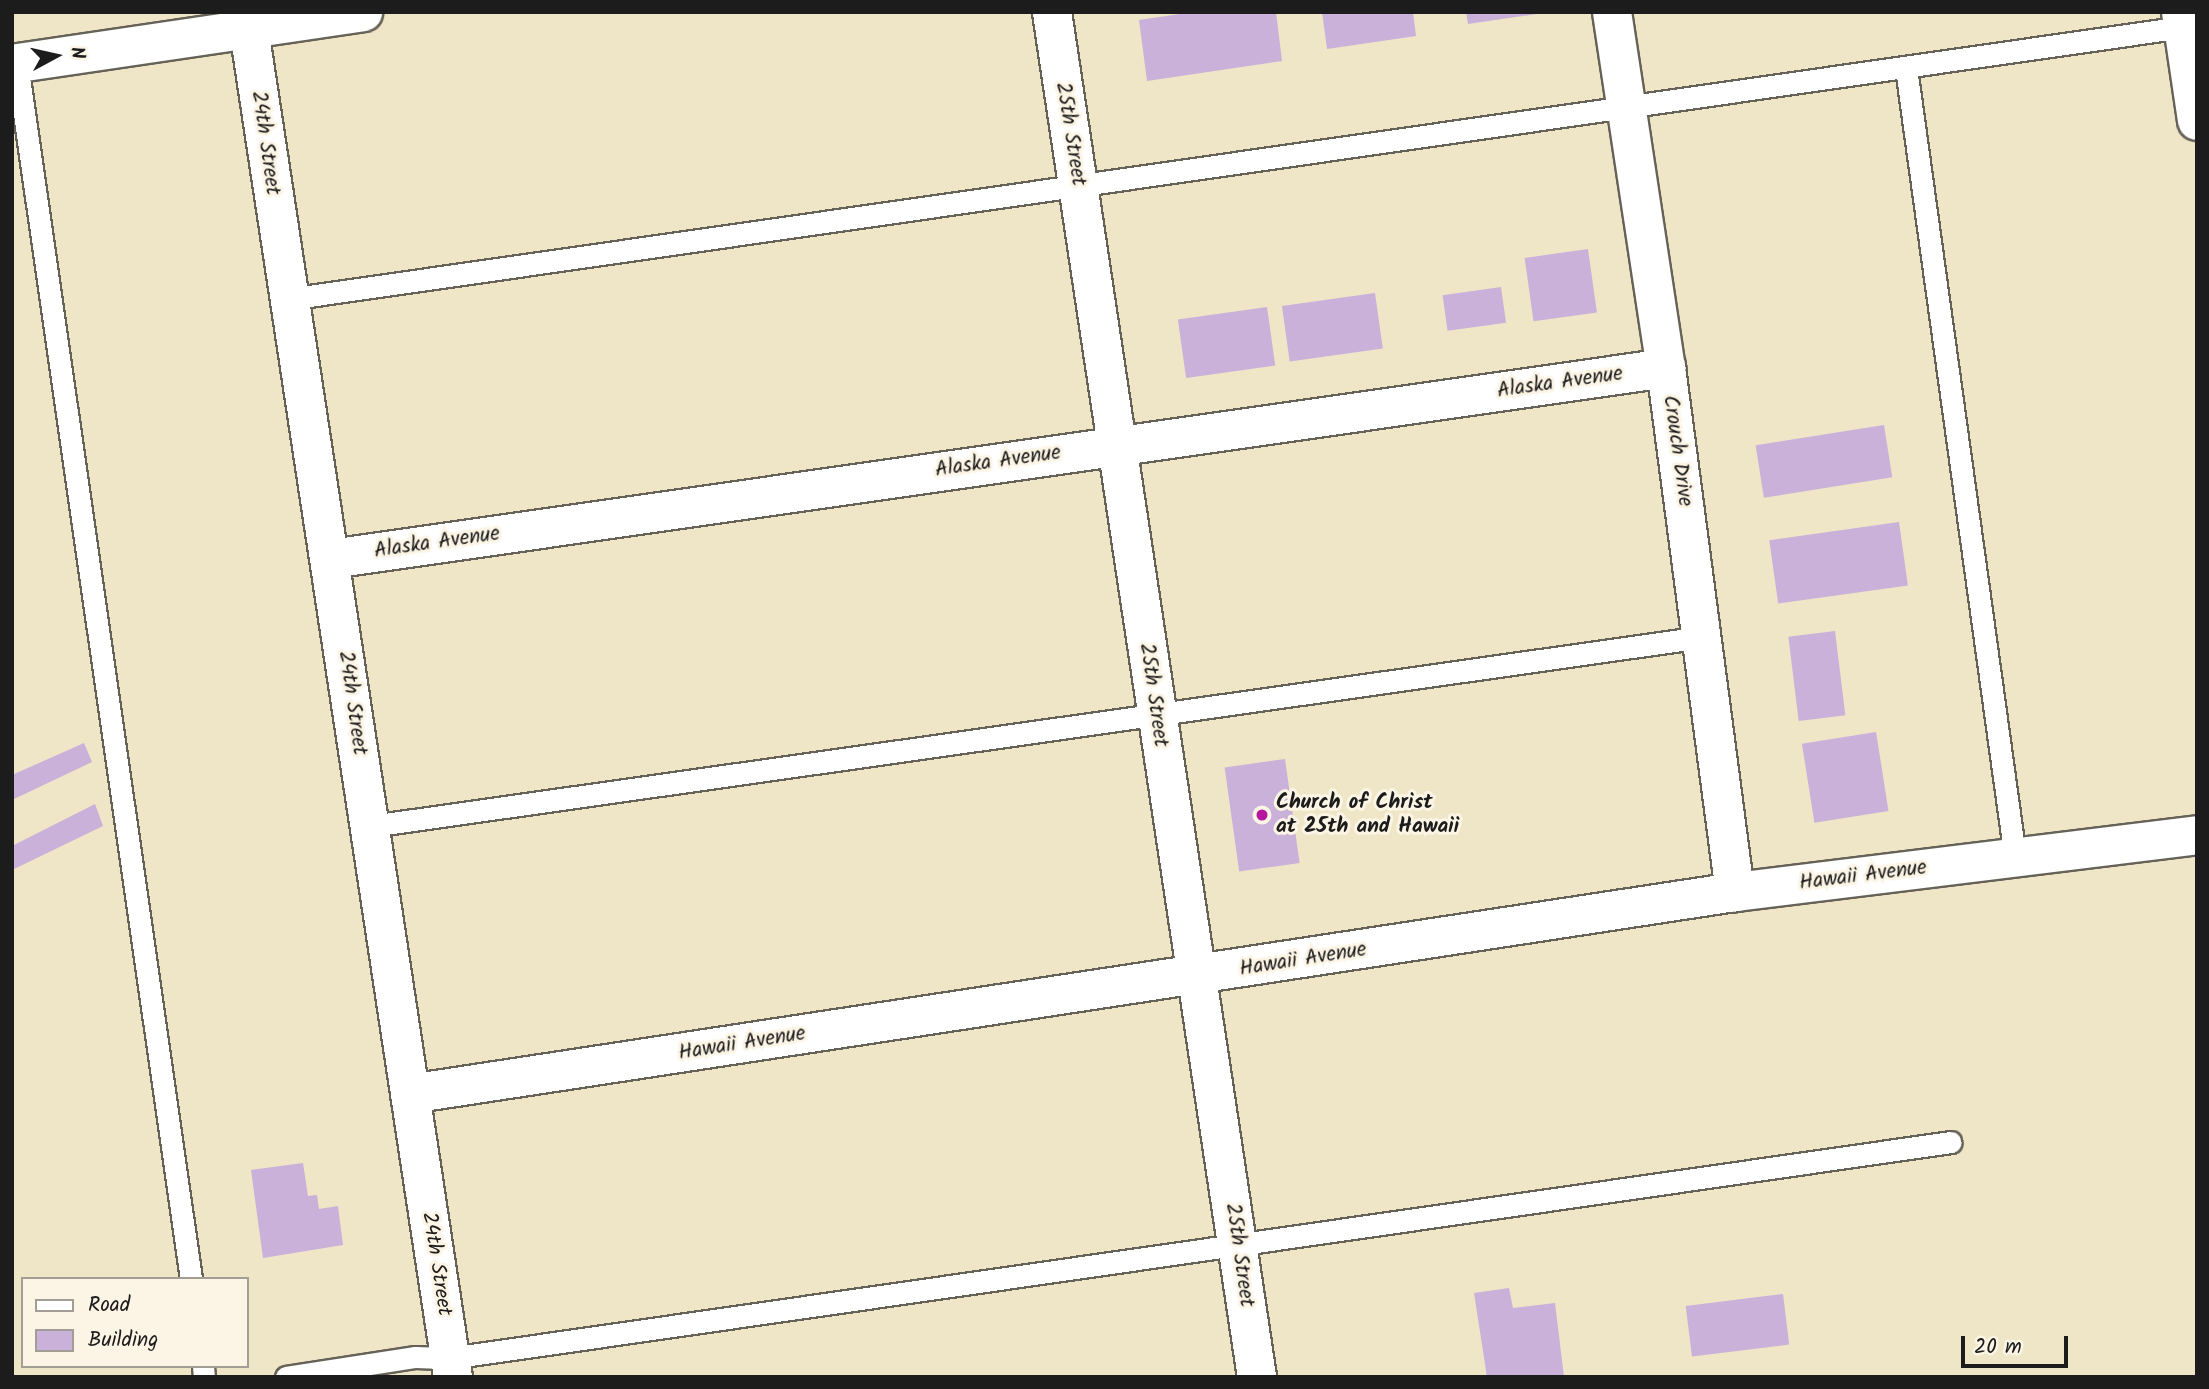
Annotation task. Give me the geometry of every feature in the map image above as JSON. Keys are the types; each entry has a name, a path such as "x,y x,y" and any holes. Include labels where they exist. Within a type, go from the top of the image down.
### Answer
{"street":[{"path":"15,64 363,12"},
{"name":"25th Street","path":"1052,12 1118,445 1155,716 1200,976 1257,1377"},
{"name":"Crouch Drive","path":"1612,12 1666,368 1735,892"},
{"path":"2182,20 2197,121"},
{"name":"24th Street","path":"249,30 451,1367"},
{"name":"Alaska Avenue","path":"331,559 1666,368"},
{"name":"Hawaii Avenue","path":"410,1094 1200,976 1735,892 2197,835"}],"lane":[{"path":"288,299 1906,68 2182,20"},
{"path":"15,64 191,1277"},
{"path":"1906,68 2015,857"},
{"path":"370,827 1702,637"},
{"path":"286,1377 415,1357 451,1367 1238,1245 1951,1142"}],"building":[{"path":"1193,12 1276,12 1282,61 1147,81 1139,20"},
{"path":"1322,12 1413,12 1416,36 1327,49"},
{"path":"1466,12 1537,12 1537,14 1468,24"},
{"path":"1588,249 1597,312 1534,321 1525,258"},
{"path":"1501,287 1506,323 1448,331 1443,295"},
{"path":"1375,293 1383,348 1290,362 1282,306"},
{"path":"1267,307 1275,365 1186,378 1178,320"},
{"path":"1884,425 1892,477 1764,498 1756,445"},
{"path":"1899,522 1908,585 1778,604 1769,540"},
{"path":"1835,631 1845,715 1799,721 1788,637"},
{"path":"1876,732 1889,811 1814,823 1802,744"},
{"path":"84,743 92,762 12,800 12,775"},
{"name":"Church of Christ at 25th and Hawaii","path":"1285,759 1300,863 1239,871 1225,767"},
{"path":"95,804 103,826 12,870 12,846"},
{"path":"303,1163 308,1196 317,1195 319,1209 338,1206 343,1245 263,1258 251,1170"},
{"path":"1509,1288 1513,1308 1555,1303 1564,1377 1487,1377 1474,1293"},
{"path":"1783,1294 1789,1345 1692,1357 1686,1306"}],"place":[{"name":"Church of Christ at 25th and Hawaii","path":"1262,815"}]}
